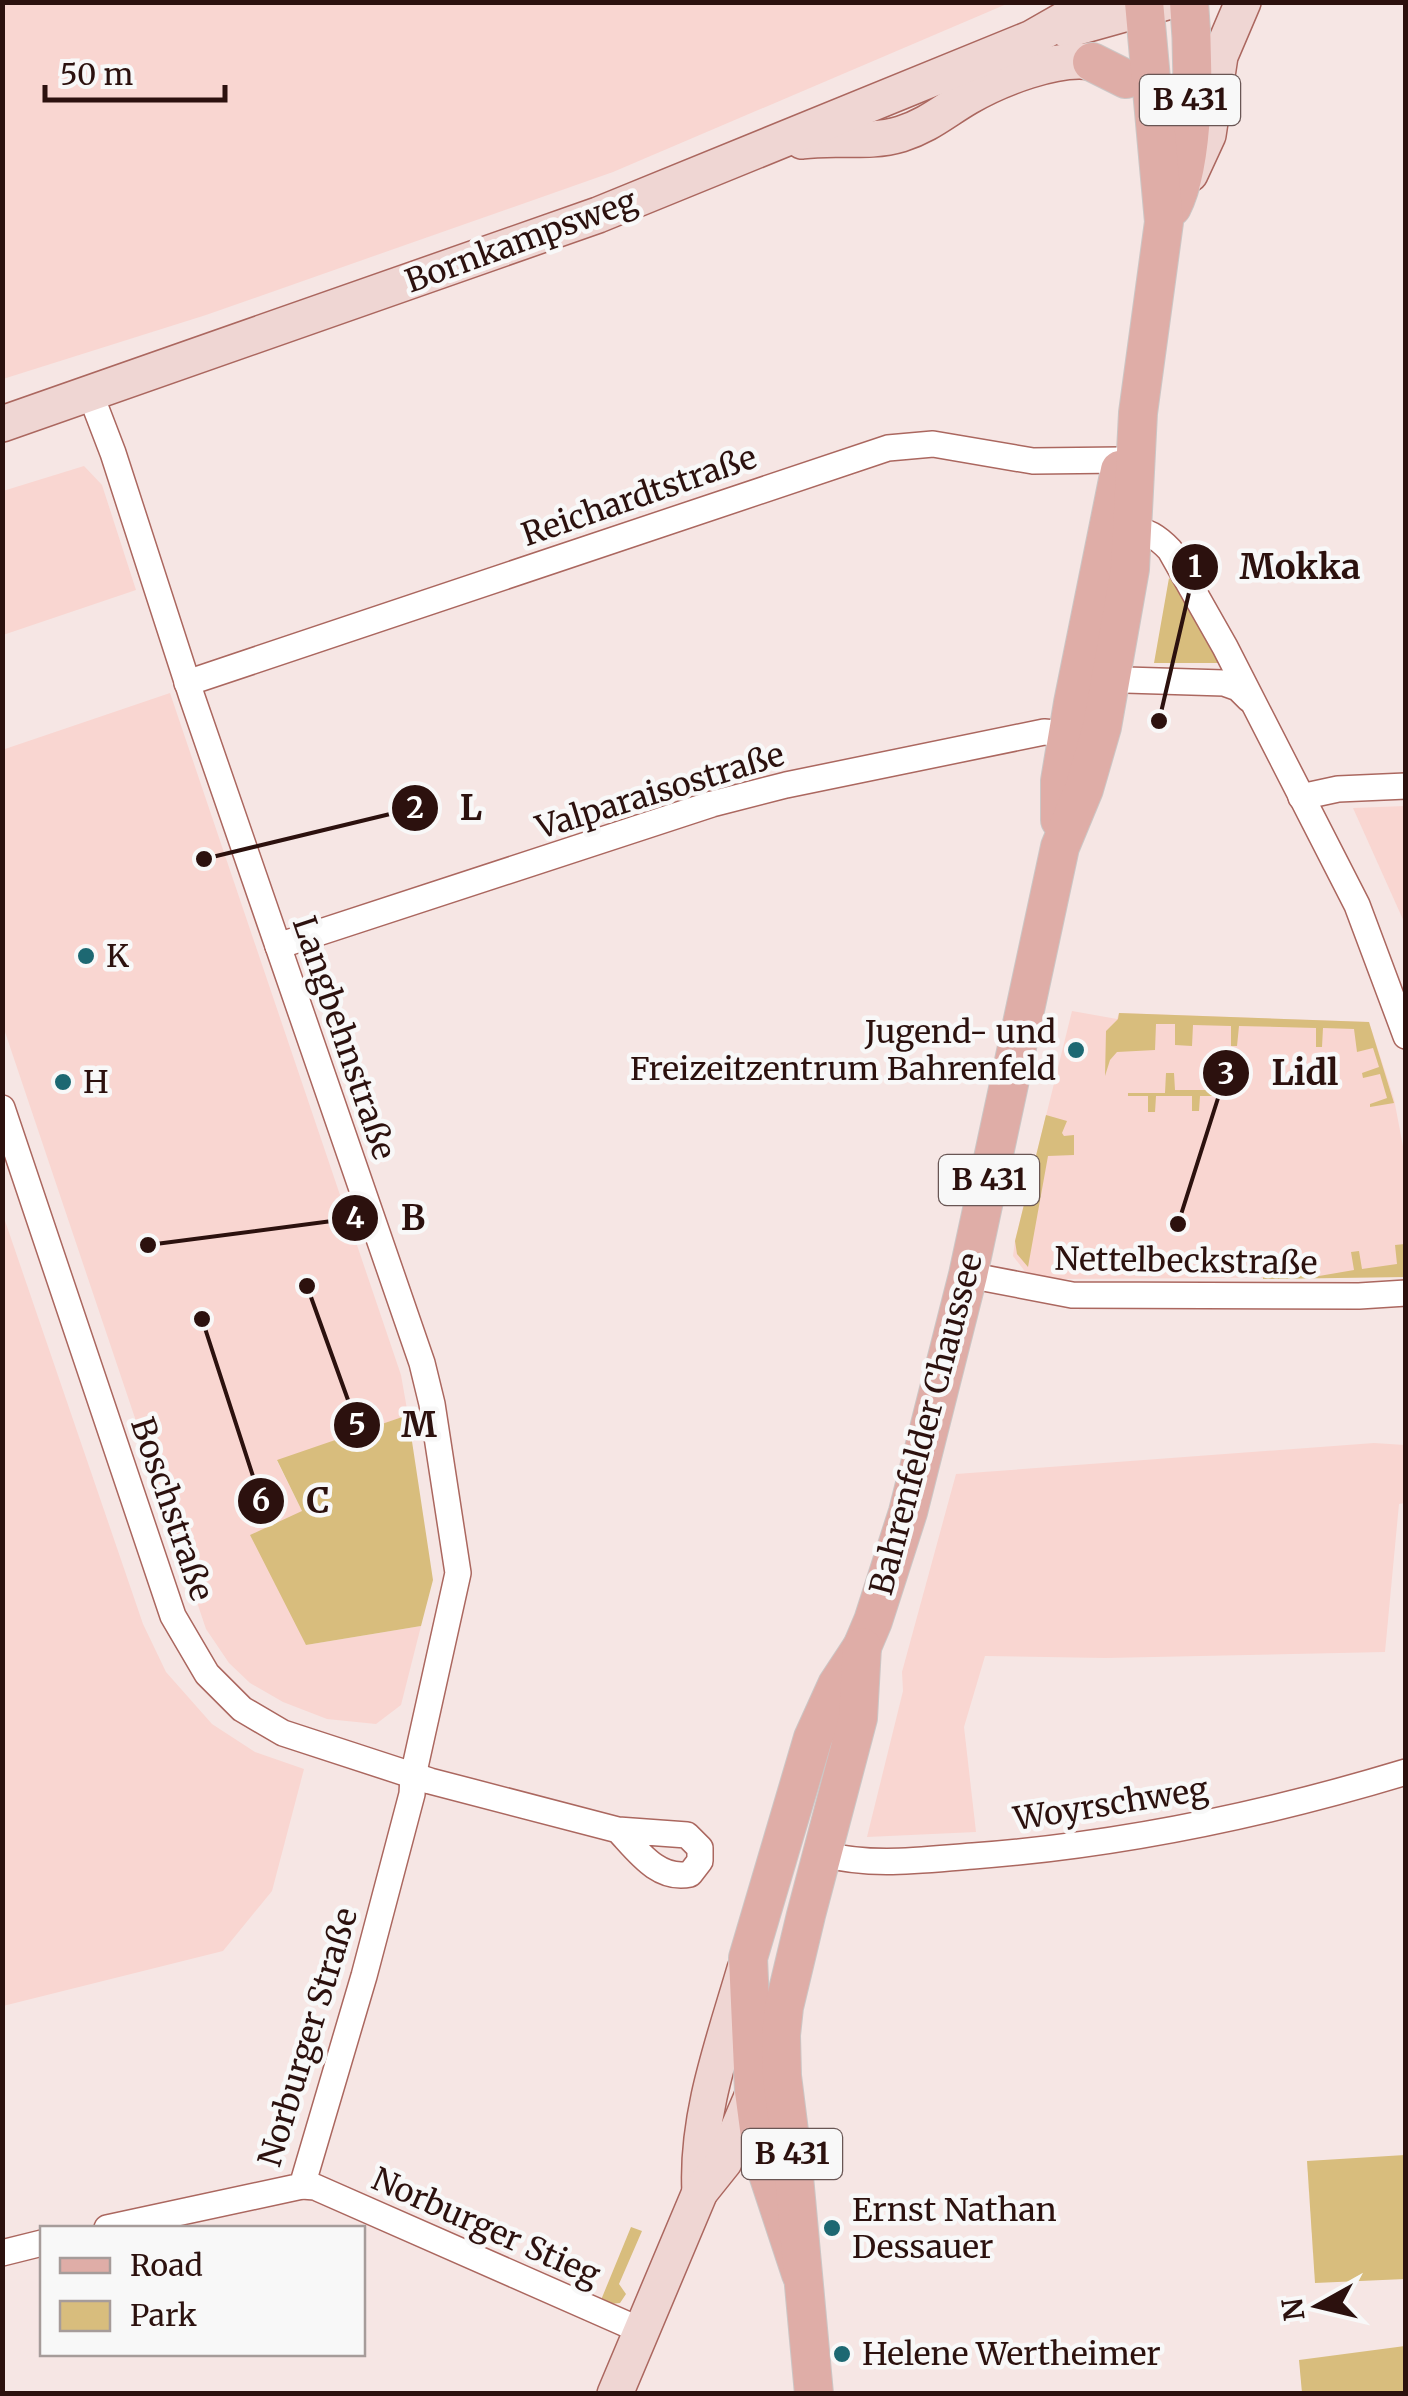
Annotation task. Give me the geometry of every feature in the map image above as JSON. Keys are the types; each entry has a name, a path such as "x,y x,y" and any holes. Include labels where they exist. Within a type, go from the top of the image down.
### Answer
{"main road":[{"name":"Bornkampsweg","path":"2,424 598,216 1032,38 1096,2"},
{"name":"Bahrenfelder Chaussee","path":"700,2192 700,2152 708,2105 813,1738 836,1685 862,1647 908,1512 968,1275 1060,847 1084,788 1113,676 1134,530 1138,413 1170,209 1184,168 1192,68 1189,2"},
{"path":"1170,209 1208,135 1220,56 1242,2"},
{"name":"Bornkampsweg","path":"1032,38 1096,24 1152,5"},
{"name":"Bahrenfelder Chaussee","path":"1152,5 1139,93 1170,209"},
{"path":"764,146 826,137 872,141 936,120 968,96 1069,60 1092,62 1139,93"},
{"path":"864,107 968,96"},
{"name":"Bahrenfelder Chaussee","path":"1060,847 1060,781 1068,734 1122,460 1138,413"},
{"name":"Bahrenfelder Chaussee","path":"614,2394 700,2192 724,2162 781,2035 784,2007 858,1718 862,1647"},
{"name":"Bahrenfelder Chaussee","path":"748,1958 754,2090 763,2159 801,2274"},
{"name":"B 431","path":"781,2035 814,2394"}],"street":[{"name":"Langbehnstraße","path":"90,393 389,1264 432,1404 458,1573 413,1776"},
{"name":"Reichardtstraße","path":"187,683 888,448 933,444 1034,461 1122,460"},
{"path":"1101,557 1114,539 1134,530 1159,538 1170,550 1357,905 1406,1036"},
{"path":"1086,634 1098,666 1113,676 1141,682 1187,679 1224,683 1238,688 1253,703"},
{"name":"Valparaisostraße","path":"278,946 712,804 1044,732 1068,734"},
{"path":"1301,797 1338,789 1406,786"},
{"name":"Boschstraße","path":"2,1108 172,1616 208,1674 242,1709 283,1733 413,1776 618,1830"},
{"name":"Nettelbeckstraße","path":"968,1275 1072,1295 1406,1293"},
{"name":"Woyrschweg","path":"822,1854 879,1864 1110,1840 1253,1814 1406,1772"},
{"name":"Norburger Straße","path":"116,2226 302,2186 364,1976 412,1794 413,1776"},
{"name":"Norburger Stieg","path":"302,2186 316,2187 642,2331"},
{"path":"2,2253 40,2244"}],"shaded area":[{"path":"3,2 1009,3 613,172 206,315 3,379"},
{"path":"84,466 102,485 136,590 3,635 3,491"},
{"path":"170,693 401,1375 408,1415 277,1461 302,1511 306,1645 421,1626 401,1705 376,1724 327,1719 283,1702 250,1683 229,1663 206,1629 3,1026 2,750"},
{"path":"1406,806 1405,924 1353,808"},
{"path":"1072,1011 1117,1019 1119,1013 1369,1022 1394,1099 1405,1157 1405,1277 1053,1279 1027,1274 1013,1256 1015,1241"},
{"path":"2,1212 143,1624 166,1672 212,1724 255,1752 304,1769 272,1891 223,1951 3,2006"},
{"path":"1374,1443 1405,1445 1405,1503 1399,1504 1385,1652 1106,1658 985,1656 964,1727 976,1832 867,1837 903,1691 902,1672 956,1474"}],"green space":[{"path":"1169,578 1210,647 1224,663 1154,663"},
{"path":"1119,1013 1369,1022 1394,1103 1370,1107 1387,1098 1380,1074 1363,1078 1362,1073 1379,1067 1373,1048 1357,1052 1354,1029 1323,1028 1322,1047 1316,1047 1316,1028 1239,1026 1237,1046 1231,1046 1231,1026 1193,1025 1192,1046 1175,1045 1175,1024 1156,1024 1155,1050 1117,1052 1105,1076 1106,1031"},
{"path":"1220,1072 1228,1073 1228,1096 1200,1096 1199,1111 1192,1111 1192,1096 1156,1096 1155,1112 1148,1112 1148,1096 1128,1096 1165,1093 1166,1073 1174,1073 1175,1090 1219,1090"},
{"path":"1046,1115 1067,1121 1062,1133 1074,1135 1074,1155 1048,1156 1028,1267 1017,1254 1015,1241"},
{"path":"1405,1244 1405,1277 1263,1279 1263,1269 1297,1269 1317,1260 1319,1276 1354,1270 1351,1252 1359,1251 1362,1269 1397,1264 1395,1245"},
{"path":"408,1415 433,1580 421,1626 306,1645 250,1535 302,1511 277,1460"},
{"path":"1405,2155 1405,2279 1315,2283 1307,2161"},
{"path":"631,2227 642,2231 619,2284 626,2294 620,2303 610,2304 601,2300"},
{"path":"1405,2346 1405,2393 1302,2393 1299,2360"}],"place":[{"name":"Mokka","path":"1159,721"},
{"name":"L","path":"204,859"},
{"name":"K","path":"86,956"},
{"name":"Jugend- und Freizeitzentrum Bahrenfeld","path":"1076,1050"},
{"name":"H","path":"63,1082"},
{"name":"Lidl","path":"1178,1224"},
{"name":"B","path":"148,1245"},
{"name":"M","path":"307,1286"},
{"name":"C","path":"202,1319"},
{"name":"Ernst Nathan Dessauer","path":"832,2228"},
{"name":"Helene Wertheimer","path":"842,2354"}]}
